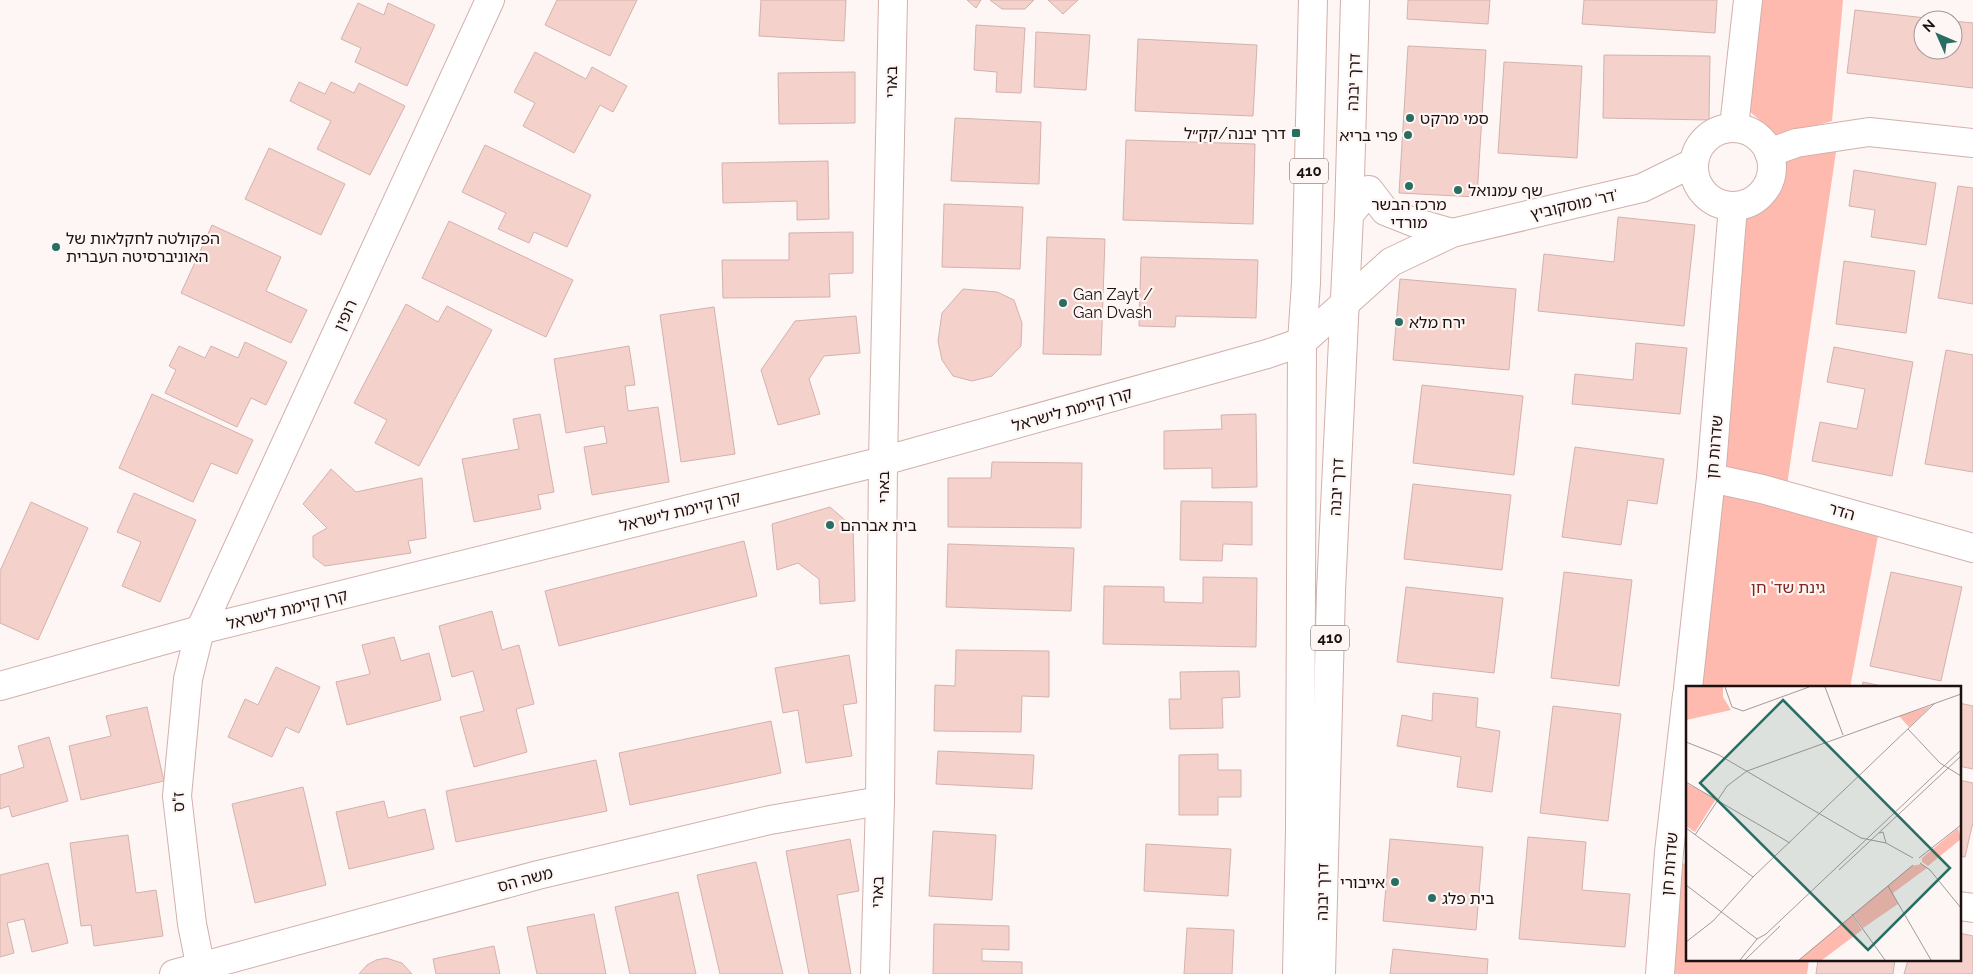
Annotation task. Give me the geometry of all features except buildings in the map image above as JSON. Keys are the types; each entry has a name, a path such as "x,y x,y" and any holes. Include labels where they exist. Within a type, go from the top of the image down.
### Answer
{"street":[{"name":"רופין","path":"200,630 490,0"},
{"name":"בארי","path":"875,974 880,801 883,461 893,0"},
{"name":"דרך יבנה","path":"1298,974 1302,342 1306,283 1313,0"},
{"name":"דרך יבנה","path":"1321,974 1331,591 1349,215 1355,0"},
{"path":"1734,127 1748,0"},
{"path":"1734,127 1747,130 1759,137 1768,147 1769,153 1772,166 1770,180 1764,192 1753,201 1740,206 1726,206 1708,198 1699,187 1694,175 1693,163 1697,150 1705,139 1716,131 1734,127"},
{"path":"1769,153 1796,143 1869,132 1973,143"},
{"name":"דר' מוסקוביץ'","path":"1345,303 1391,262 1452,233 1642,188 1693,163"},
{"name":"דר' מוסקוביץ'","path":"1349,215 1369,190 1385,211 1413,222 1452,233"},
{"name":"שדרות חן","path":"1688,686 1711,478 1733,206"},
{"name":"קרן קיימת לישראל","path":"0,686 200,630 883,461 1258,357 1302,342 1345,303"},
{"name":"הדר","path":"1711,478 1762,489 1973,548"},
{"name":"ז\"ס","path":"200,630 188,679 177,796 192,924 201,970"},
{"name":"שדרות חן","path":"1660,974 1678,854 1686,713"},
{"name":"משה הס","path":"174,974 201,970 538,875 770,820 880,801"},
{"path":"1960,906 1973,908"}],"green space":[{"path":"1760,0 1843,0 1832,121 1778,136 1749,111"},
{"path":"1837,145 1786,492 1722,477 1736,221 1765,204 1777,183 1781,157"},
{"name":"גינת שד' חן","path":"1721,485 1879,530 1850,686 1696,686"},
{"path":"1674,862 1686,864 1686,962 1809,962 1807,974 1665,974"}],"place":[{"name":"סמי מרקט","path":"1410,118"},
{"name":"דרך יבנה/קק״ל","path":"1296,133"},
{"name":"פרי בריא","path":"1408,135"},
{"name":"מרכז הבשר מורדי","path":"1409,186"},
{"name":"שף עמנואל","path":"1458,190"},
{"name":"הפקולטה לחקלאות של האוניברסיטה העברית","path":"56,247"},
{"name":"Gan Zayt / Gan Dvash","path":"1063,303"},
{"name":"ירח מלא","path":"1399,322"},
{"name":"בית אברהם","path":"830,525"},
{"name":"אייבורי","path":"1395,882"},
{"name":"בית פלג","path":"1432,898"}]}
